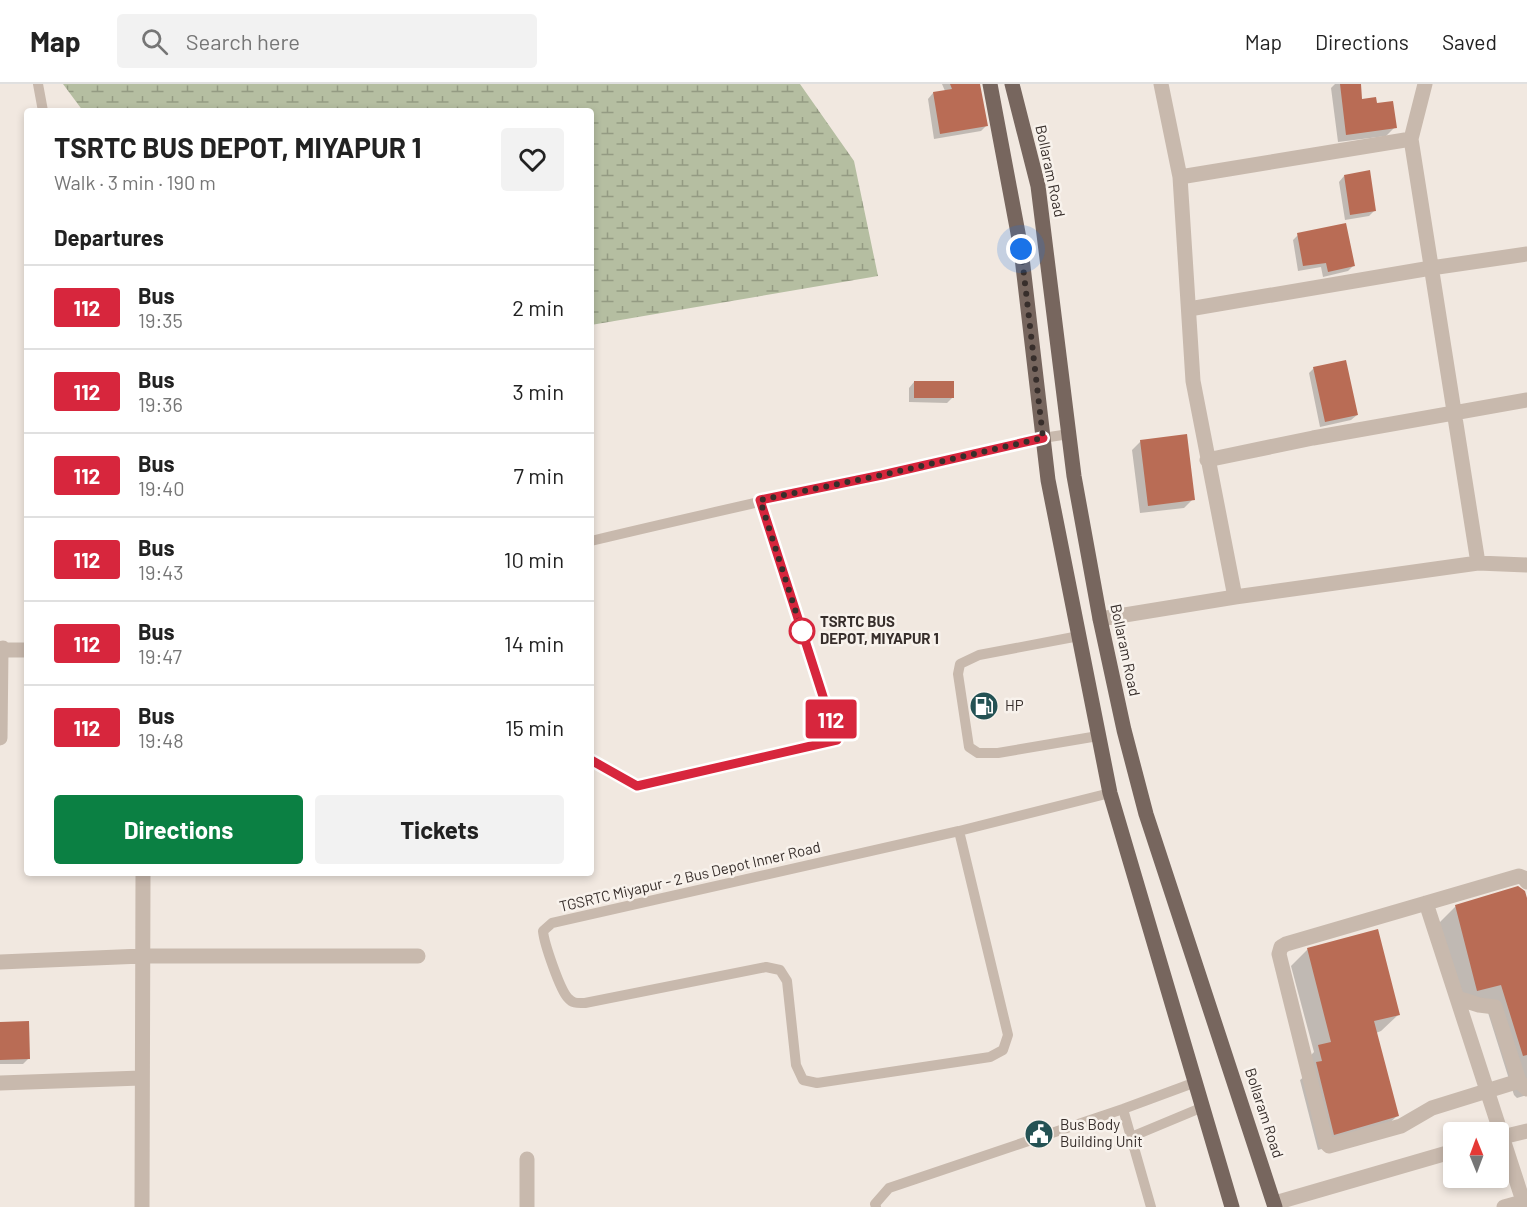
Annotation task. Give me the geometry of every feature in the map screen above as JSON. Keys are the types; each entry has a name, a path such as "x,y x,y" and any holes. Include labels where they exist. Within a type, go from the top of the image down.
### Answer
{"main road":[{"path":"990,84 1021,249 1048,480 1110,793 1232,1207"},
{"name":"Bollaram Road","path":"1012,84 1038,186 1074,476 1100,619 1124,730 1146,814 1275,1205"}],"street":[{"path":"1161,84 1180,177 1193,381 1234,597"},
{"path":"1425,84 1411,139 1478,563"},
{"path":"1180,177 1411,139"},
{"path":"1190,309 1527,254"},
{"path":"1207,460 1313,438 1527,400"},
{"path":"1100,619 1234,597 1478,563 1527,565"},
{"path":"0,738 1,649 24,650"},
{"path":"142,1207 143,876"},
{"path":"1456,998 1495,1007 1523,1085 1487,1092 1432,1108 1401,1126 1329,1146 1326,1143 1280,954 1281,947 1519,876 1527,882"},
{"path":"1426,903 1495,1122"},
{"path":"0,962 142,956 418,956"},
{"path":"0,1083 141,1078"},
{"path":"1509,1136 1527,1131"},
{"path":"1275,1205 1443,1154"},
{"path":"527,1159 527,1207"},
{"path":"1504,1207 1524,1204 1509,1163"}],"lane":[{"path":"38,84 42,108"},
{"path":"594,540 760,500 1069,434"},
{"path":"594,762 637,786 837,740 760,500"},
{"path":"1079,636 980,655 960,664 958,674 969,747 978,753 998,753 1098,736"},
{"name":"TGSRTC Miyapur - 2 Bus Depot Inner Road","path":"959,831 1008,1035 1004,1050 990,1057 817,1083 803,1080 796,1065 787,981 780,970 766,968 585,1004 574,1003 566,997 544,941 543,931 552,923 959,831 1110,793"},
{"path":"876,1207 875,1204 889,1188 1196,1082"},
{"path":"1131,1137 1203,1107"},
{"path":"1123,1109 1151,1207"}],"green space":[{"path":"63,84 800,84 854,161 878,276 594,324 594,108 81,108"}],"building":[{"path":"950,84 980,84 988,126 940,134 933,92 952,89"},
{"path":"1340,84 1361,84 1362,99 1376,97 1377,103 1393,101 1397,128 1346,135"},
{"path":"1370,170 1376,211 1350,215 1344,175"},
{"path":"1346,223 1355,266 1328,272 1326,263 1303,266 1297,233"},
{"path":"1346,360 1358,415 1325,422 1313,367"},
{"path":"914,381 954,381 954,398 914,398"},
{"path":"1187,434 1195,500 1148,506 1140,440"},
{"path":"1518,886 1525,891 1527,898 1527,1055 1523,1056 1501,985 1477,991 1455,905"},
{"path":"1378,929 1400,1015 1374,1021 1399,1116 1334,1135 1316,1062 1322,1061 1318,1045 1331,1042 1307,948"},
{"path":"29,1021 30,1059 0,1060 0,1022"}],"bus line":[{"name":"112","path":"594,762 637,786 837,740 760,500 1043,438"}],"place":[{"name":"TSRTC BUS DEPOT, MIYAPUR 1","path":"802,631"},
{"name":"HP","path":"984,706"},
{"name":"Bus Body Building Unit","path":"1039,1134"}],"route":[{"path":"802,631 760,500 1043,438 1021,249"}]}
